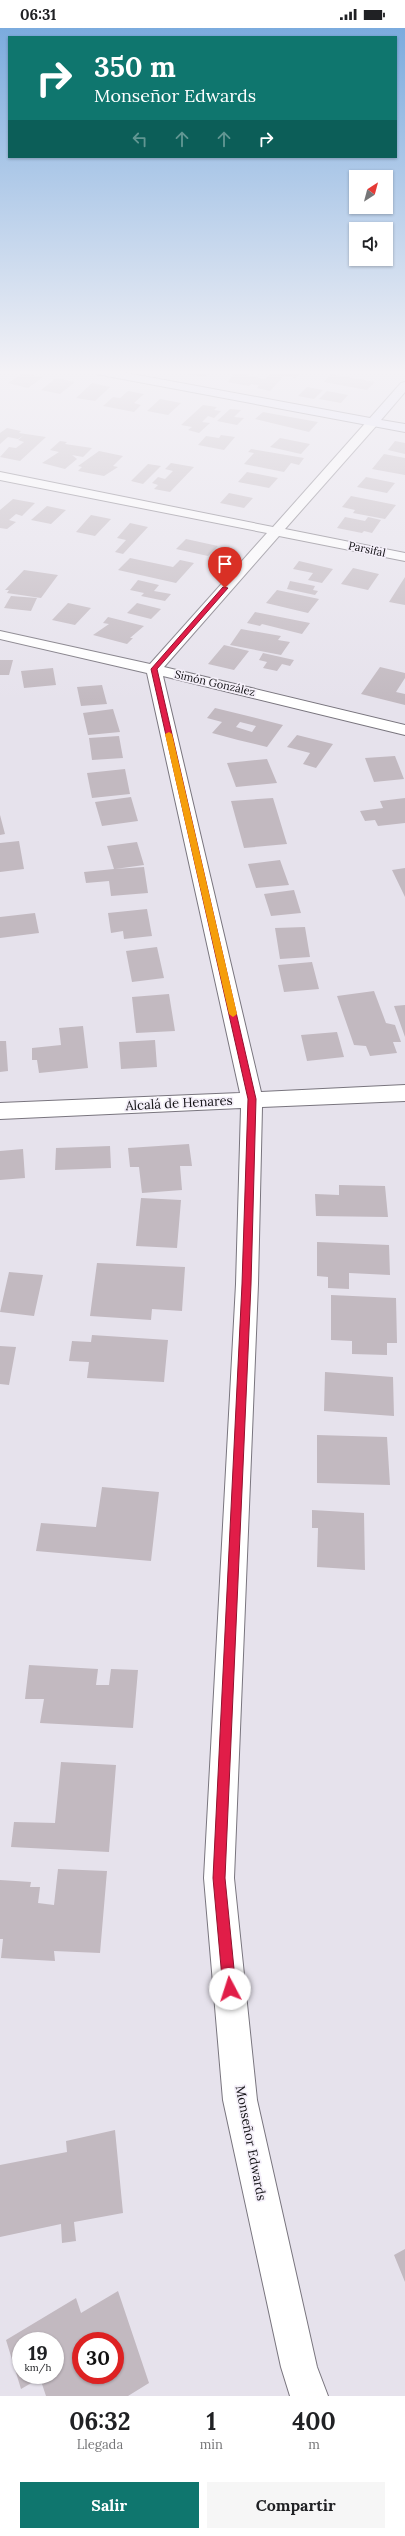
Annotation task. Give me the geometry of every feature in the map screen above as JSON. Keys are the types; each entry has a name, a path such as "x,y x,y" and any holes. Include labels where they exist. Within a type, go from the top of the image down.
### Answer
{"street":[{"name":"Parsifal","path":"28,482 405,557"},
{"path":"154,669 320,482"},
{"name":"Simón González","path":"0,635 154,669 405,730"},
{"name":"Monseñor Edwards","path":"154,669 252,1099 246,1292 219,1878 240,2100 299,2367 310,2396"},
{"name":"Alcalá de Henares","path":"0,1111 405,1093"}],"building":[{"path":"133,482 145,482 143,484"},
{"path":"153,482 180,482 170,492 154,489 158,485 152,483"},
{"path":"238,482 275,482 269,488"},
{"path":"362,482 395,483 387,493 357,487"},
{"path":"229,493 253,498 244,508 220,503"},
{"path":"351,496 396,505 385,519 353,513 355,510 342,507"},
{"path":"13,499 35,503 22,516 16,514 9,520 16,522 7,529 0,528 0,510"},
{"path":"47,506 66,510 51,524 31,520"},
{"path":"91,515 111,519 95,536 76,532"},
{"path":"345,517 365,521 368,517 381,520 372,533 364,531 362,533 337,528"},
{"path":"130,523 148,527 123,554 115,552 126,540 117,538"},
{"path":"186,539 218,546 208,556 176,549"},
{"path":"130,558 173,567 180,560 194,563 176,583 118,570"},
{"path":"299,561 333,569 322,583 308,580 313,573 293,569"},
{"path":"353,568 379,574 368,590 341,584"},
{"path":"24,570 58,575 41,598 7,593 9,590 5,590"},
{"path":"405,577 405,605 389,602"},
{"path":"138,580 159,585 154,591 171,594 165,601 141,596 144,593 130,590"},
{"path":"290,581 315,586 313,590 318,591 315,595 287,589"},
{"path":"277,590 319,599 308,613 266,603"},
{"path":"11,596 37,598 31,611 4,608"},
{"path":"68,603 91,608 75,625 52,620"},
{"path":"137,603 161,609 151,619 127,613"},
{"path":"255,612 310,623 302,634 262,624 260,626 247,623"},
{"path":"108,617 144,626 130,638 133,638 127,644 93,635 109,624 103,623"},
{"path":"241,629 281,636 278,640 290,642 281,655 230,645"},
{"path":"224,645 249,651 234,670 208,664"},
{"path":"263,653 294,660 290,666 282,664 277,671 263,668 267,662 259,660"},
{"path":"0,660 13,660 9,675 0,675"},
{"path":"380,667 405,673 405,678 396,692 405,694 405,705 361,694"},
{"path":"53,668 56,685 24,688 21,671"},
{"path":"102,685 107,704 81,706 77,687"},
{"path":"215,708 283,725 267,747 212,733 222,722 207,718","holes":["240,722 256,726 252,732 236,727"]},
{"path":"113,709 120,732 88,735 83,713"},
{"path":"297,735 333,744 316,768 303,764 310,753 287,747"},
{"path":"119,736 123,758 92,760 89,738"},
{"path":"395,756 404,779 374,782 365,758"},
{"path":"267,759 277,783 236,787 227,763"},
{"path":"125,769 130,794 92,798 87,773"},
{"path":"131,797 138,821 102,826 95,802"},
{"path":"273,798 287,844 244,848 231,801"},
{"path":"405,798 405,823 378,826 375,820 365,821 360,811 383,808 380,801"},
{"path":"0,815 5,834 0,835"},
{"path":"19,841 24,869 0,872 0,843"},
{"path":"137,842 144,865 115,869 144,867 148,893 111,896 109,881 86,883 84,872 114,869 107,846"},
{"path":"280,860 289,885 256,888 248,864"},
{"path":"405,868 405,897 392,870"},
{"path":"294,890 301,913 271,916 264,894"},
{"path":"147,909 152,936 124,939 123,931 111,933 108,913"},
{"path":"35,913 39,933 0,938 0,917"},
{"path":"305,927 310,957 280,959 275,928"},
{"path":"157,947 164,978 132,982 126,951"},
{"path":"312,962 319,989 284,992 278,965"},
{"path":"374,991 386,1023 395,1025 401,1042 393,1042 397,1053 370,1056 366,1046 354,1045 337,996"},
{"path":"169,994 175,1031 136,1033 132,997"},
{"path":"405,1005 405,1037 394,1006"},
{"path":"83,1026 88,1068 39,1073 37,1060 32,1060 32,1048 61,1045 59,1028"},
{"path":"337,1032 344,1057 307,1061 301,1035"},
{"path":"155,1040 157,1067 121,1069 119,1042"},
{"path":"0,1041 6,1041 8,1071 0,1072"},
{"path":"189,1144 192,1166 180,1166 182,1190 142,1193 139,1167 130,1167 128,1148"},
{"path":"110,1146 111,1168 55,1170 56,1148"},
{"path":"23,1149 25,1178 0,1180 0,1151"},
{"path":"339,1185 385,1186 388,1217 316,1216 315,1194 339,1195"},
{"path":"141,1198 181,1200 177,1248 136,1246"},
{"path":"317,1242 389,1245 390,1275 349,1273 349,1289 328,1288 328,1277 317,1276"},
{"path":"97,1263 185,1267 182,1311 152,1309 151,1320 90,1316"},
{"path":"9,1272 43,1275 34,1316 0,1312"},
{"path":"331,1295 396,1298 397,1343 387,1343 387,1355 352,1354 352,1341 331,1340"},
{"path":"92,1335 168,1340 164,1382 87,1378 89,1362 69,1361 72,1341 91,1342"},
{"path":"0,1346 16,1347 9,1385 0,1384"},
{"path":"325,1372 393,1377 394,1416 324,1411"},
{"path":"317,1435 387,1437 390,1485 317,1483"},
{"path":"102,1487 159,1492 151,1561 36,1551 41,1523 96,1527"},
{"path":"312,1510 364,1513 365,1570 317,1567 318,1528 312,1528"},
{"path":"29,1665 98,1669 96,1685 109,1685 111,1669 138,1670 133,1728 40,1723 44,1699 25,1699"},
{"path":"61,1762 116,1765 109,1852 11,1847 14,1822 55,1823"},
{"path":"58,1869 107,1871 100,1953 54,1951 55,1961 1,1958 3,1939 0,1939 0,1880 31,1882 30,1887 40,1887 38,1903 54,1905"},
{"path":"115,2130 123,2213 74,2222 76,2241 62,2243 61,2224 0,2237 0,2165 67,2152 66,2141"},
{"path":"405,2249 405,2282 394,2255"},
{"path":"118,2291 149,2383 128,2396 46,2396 42,2384 64,2384 64,2332 19,2332 76,2298 81,2313"},
{"path":"12,2336 12,2360 6,2340"},
{"path":"19,2384 30,2384 21,2389"}],"slow traffic":[{"path":"169,734 233,1014"}],"route":[{"path":"225,588 154,669 252,1099 247,1284 219,1878 230,1989"}]}
